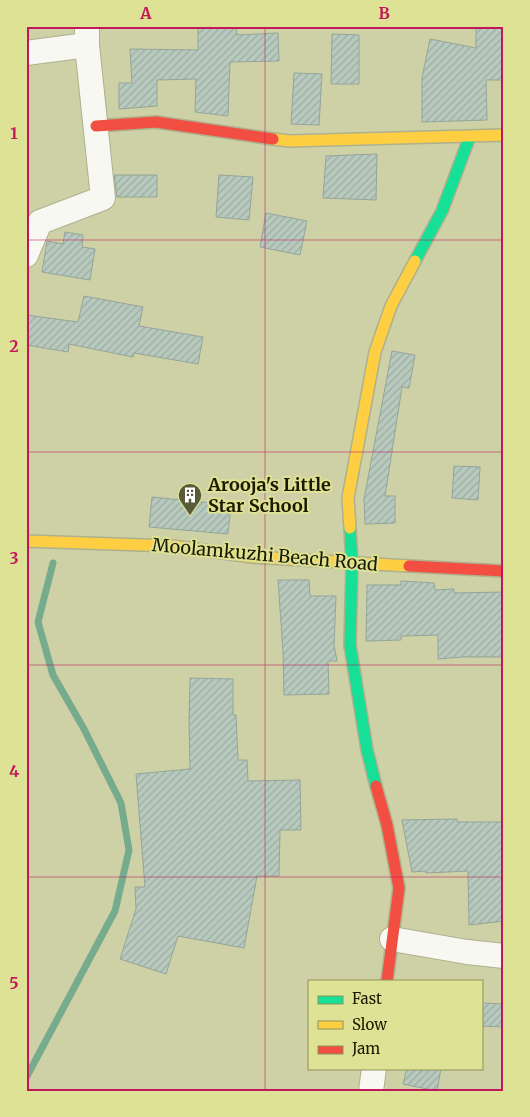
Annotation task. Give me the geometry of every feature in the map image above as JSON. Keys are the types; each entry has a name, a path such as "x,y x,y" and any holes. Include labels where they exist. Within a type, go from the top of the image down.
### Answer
{"street":[{"path":"26,53 87,35 103,198 40,222 26,255"},
{"path":"96,126 156,122 289,141 504,135"},
{"path":"387,980 399,888 387,825 367,750 350,646 352,564 348,498 375,352 391,306 442,211 470,136"},
{"name":"Moolamkuzhi Beach Road","path":"26,541 173,546 252,557 504,571"},
{"path":"392,940 504,956"},
{"path":"371,1091 374,1070"}],"building":[{"path":"198,26 236,26 237,35 278,33 279,61 230,62 228,116 195,112 196,79 157,80 157,106 119,109 119,83 132,83 130,49 198,50"},
{"path":"502,26 503,80 486,80 487,120 422,122 422,78 430,39 476,48 476,27"},
{"path":"332,34 359,35 359,84 331,84"},
{"path":"294,73 322,74 319,125 291,124"},
{"path":"377,154 376,200 323,198 326,156"},
{"path":"114,175 157,175 157,197 117,197"},
{"path":"219,175 253,177 249,220 216,217"},
{"path":"266,213 307,221 300,255 260,247"},
{"path":"65,232 83,235 82,247 95,249 90,280 42,272 47,241 63,244"},
{"path":"84,296 143,307 139,326 203,337 198,364 134,353 133,357 69,344 68,352 26,345 26,315 78,322"},
{"path":"392,351 415,355 409,388 402,387 385,496 395,496 395,523 365,524 364,499"},
{"path":"454,466 480,467 478,500 452,498"},
{"name":"Arooja's Little Star School","path":"152,497 231,505 228,534 149,527"},
{"path":"278,580 309,580 310,596 336,596 334,645 337,661 328,661 329,694 284,695"},
{"path":"401,581 434,583 435,590 454,589 454,593 504,592 504,657 438,659 438,635 401,636 401,640 366,641 367,585 401,585"},
{"path":"190,678 233,679 233,715 236,715 238,760 247,760 248,781 300,780 301,830 280,830 279,876 257,876 244,948 178,936 166,974 120,959 136,909 135,887 145,887 136,774 190,769"},
{"path":"457,819 457,822 504,822 504,921 469,925 468,871 412,872 402,820"},
{"path":"482,1003 504,1004 504,1027 482,1026"},
{"path":"406,1070 441,1070 437,1091 403,1084"}],"waterway":[{"path":"26,1078 115,911 129,850 121,803 84,729 53,675 38,622 53,563"}],"traffic: fast":[{"path":"415,261 442,211 470,136"},
{"path":"350,528 352,563 350,645 367,750 376,786"}],"traffic: slow":[{"path":"273,139 289,141 504,135"},
{"path":"350,528 348,498 375,352 391,306 415,261"},
{"path":"26,541 173,546 252,557 409,566"}],"traffic: jam":[{"path":"96,126 156,122 273,139"},
{"path":"409,566 504,571"},
{"path":"376,786 387,825 399,888 387,980"}],"place":[{"name":"Arooja's Little Star School","path":"190,516"}]}
